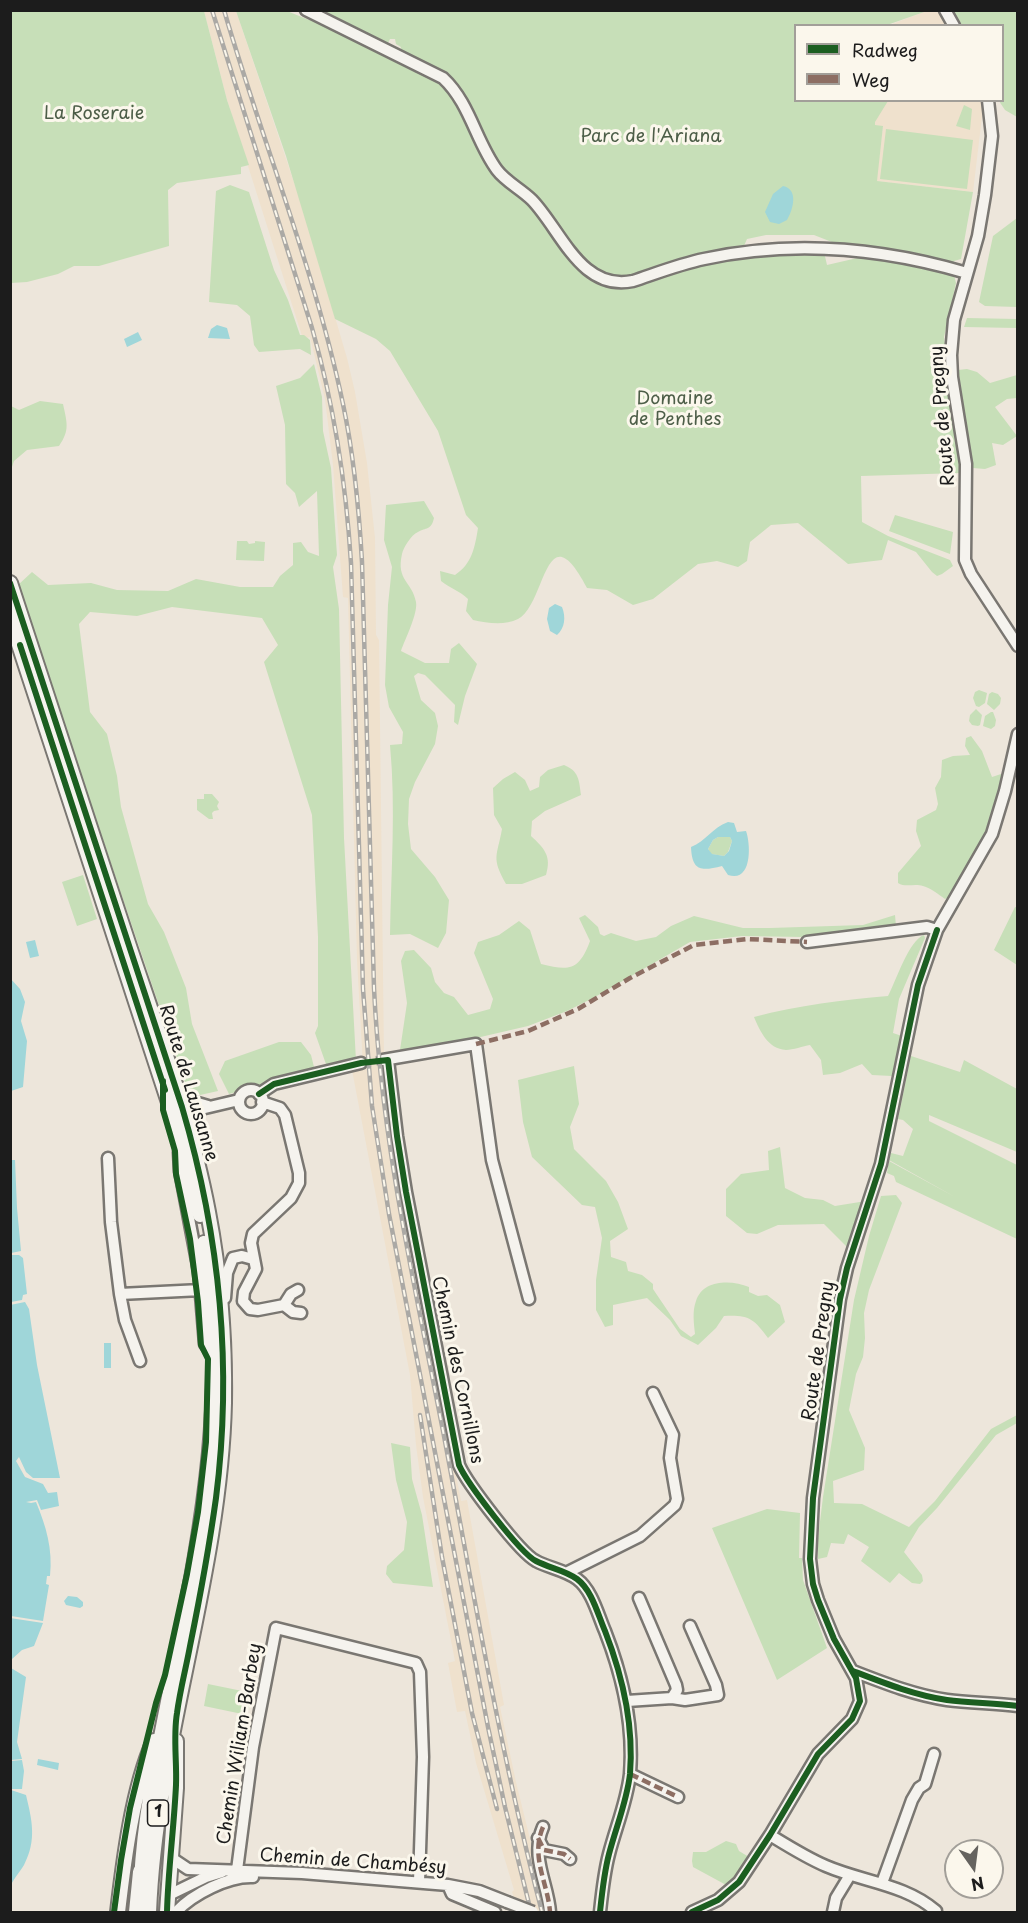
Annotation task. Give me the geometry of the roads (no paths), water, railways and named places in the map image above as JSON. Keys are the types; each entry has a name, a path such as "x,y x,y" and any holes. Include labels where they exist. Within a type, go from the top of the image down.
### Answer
{"highway":[{"path":"138,1912 141,1872"}],"main road":[{"name":"Route de Lausanne","path":"10,583 177,1091 182,1144 199,1211 211,1291 214,1356 212,1442 204,1512 170,1717 156,1822 149,1912"},
{"name":"Route de Lausanne","path":"10,617 179,1115 208,1210 218,1269 224,1407 219,1472 206,1562 150,1798 141,1872"},
{"path":"167,1912 176,1788 170,1717"},
{"path":"118,1912 128,1840 140,1783 147,1757 170,1717"}],"street":[{"path":"306,10 423,67 449,84 474,124 496,170 531,199 580,263 597,276 607,280 624,283 717,256 775,249 820,248 888,255 967,273"},
{"path":"945,10 953,24"},
{"name":"Route de Pregny","path":"988,102 992,144 980,223 954,320 952,377 966,464 964,558 971,574 1017,646"},
{"name":"Route de Pregny","path":"853,1671 830,1631 813,1584 810,1558 813,1498 840,1299 847,1268 881,1164 918,985 937,930 992,834 1005,791 1017,734"},
{"path":"807,942 927,927 937,930"},
{"name":"Chemin des Cornillons","path":"529,1299 492,1160 476,1044 385,1060 406,1192 459,1465 469,1484 522,1550 534,1560 566,1573 580,1582 591,1598 612,1645 627,1701 630,1774 609,1854 600,1912"},
{"path":"298,1290 291,1294 284,1305 253,1311 245,1304 244,1292 256,1269 251,1243 256,1230 291,1198 299,1183 299,1173 285,1115 280,1108 261,1098 249,1090 242,1094 239,1100 242,1109 250,1113 260,1109 261,1098 274,1084 361,1063"},
{"path":"177,1091 186,1098 208,1106"},
{"path":"179,1115 239,1100"},
{"name":"Route de Lausanne","path":"182,1144 179,1152 180,1171 201,1290 205,1344 214,1356"},
{"path":"108,1158 111,1222 120,1294 125,1320 140,1361"},
{"path":"222,1322 227,1273 233,1258 242,1256 254,1259"},
{"path":"120,1294 201,1290"},
{"path":"284,1305 293,1312 301,1313"},
{"path":"566,1573 640,1536 675,1505 677,1499 670,1458 673,1435 653,1393"},
{"path":"639,1599 676,1685 677,1690 672,1698"},
{"path":"627,1701 672,1698 685,1700 718,1695 716,1685 690,1626"},
{"name":"Chemin Wiliam-Barbey","path":"234,1870 253,1747 276,1628 416,1663 420,1672 423,1757 419,1882"},
{"path":"853,1671 903,1690 946,1699 1017,1706"},
{"path":"692,1912 718,1900 732,1888 770,1835 818,1754 856,1713 860,1695 853,1671"},
{"path":"882,1883 912,1800 919,1788 926,1784 934,1754"},
{"path":"630,1774 678,1797"},
{"path":"550,1912 538,1864 540,1833 544,1850 564,1854 570,1859"},
{"path":"770,1835 826,1866 882,1883 925,1901 936,1911"},
{"name":"Chemin de Chambésy","path":"170,1857 188,1869 234,1870 448,1885 479,1891 533,1912"},
{"path":"173,1893 206,1877 234,1870"},
{"path":"176,1912 205,1892 233,1878 302,1879 315,1875"},
{"path":"833,1912 836,1898 850,1875"},
{"path":"448,1885 452,1894 495,1912"}],"water":[{"path":"783,186 788,188 793,195 791,211 787,220 779,224 770,222 765,212 773,194"},
{"path":"217,325 227,328 230,339 208,338 211,329"},
{"path":"138,332 142,340 127,347 124,339"},
{"path":"555,604 562,607 564,615 562,629 557,635 550,631 547,619 549,608"},
{"path":"728,822 734,823 737,832 746,831 748,837 749,853 746,868 736,876 728,875 722,866 704,869 699,868 693,861 691,847","holes":["718,837 730,837 732,841 729,851 724,856 712,854 708,849 713,840"]},
{"path":"35,940 39,956 30,958 26,942"},
{"path":"10,978 20,989 25,1002 21,1021 27,1041 23,1087 11,1091"},
{"path":"11,1160 15,1160 21,1251 11,1253"},
{"path":"11,1255 19,1255 23,1258 27,1294 23,1295 22,1300 11,1302"},
{"path":"25,1302 29,1309 37,1365 60,1478 33,1478 26,1472 19,1457 16,1461 25,1477 43,1484 48,1493 57,1492 59,1506 41,1510 37,1500 26,1502 36,1502 50,1547 51,1566 50,1576 47,1576 46,1584 49,1585 43,1621 11,1616 10,1305"},
{"path":"104,1343 111,1343 111,1368 104,1368"},
{"path":"68,1596 77,1597 83,1602 83,1606 80,1608 66,1605 64,1601"},
{"path":"10,1618 43,1623 34,1646 22,1650 12,1659 10,1658"},
{"path":"11,1668 26,1677 17,1742 22,1759 11,1760"},
{"path":"38,1759 59,1763 58,1770 37,1765"},
{"path":"22,1760 24,1771 22,1789 11,1789 11,1761"},
{"path":"11,1790 26,1795 32,1838 24,1865 11,1885"}],"tunnel":[{"path":"361,1063 382,1060"}],"railway":[{"path":"212,10 312,328 327,386 338,444 351,563 363,989 372,1106 389,1214 488,1727 531,1912"},
{"path":"224,10 318,304 343,404 350,443 358,502 362,562 374,988 384,1101 411,1269 489,1675 542,1912"},
{"path":"420,1415 442,1557 472,1713 497,1809"}],"park label":[{"name":"La Roseraie","path":"94,114"},
{"name":"Parc de l'Ariana","path":"651,137"},
{"name":"Domaine de Penthes","path":"675,409"}]}
